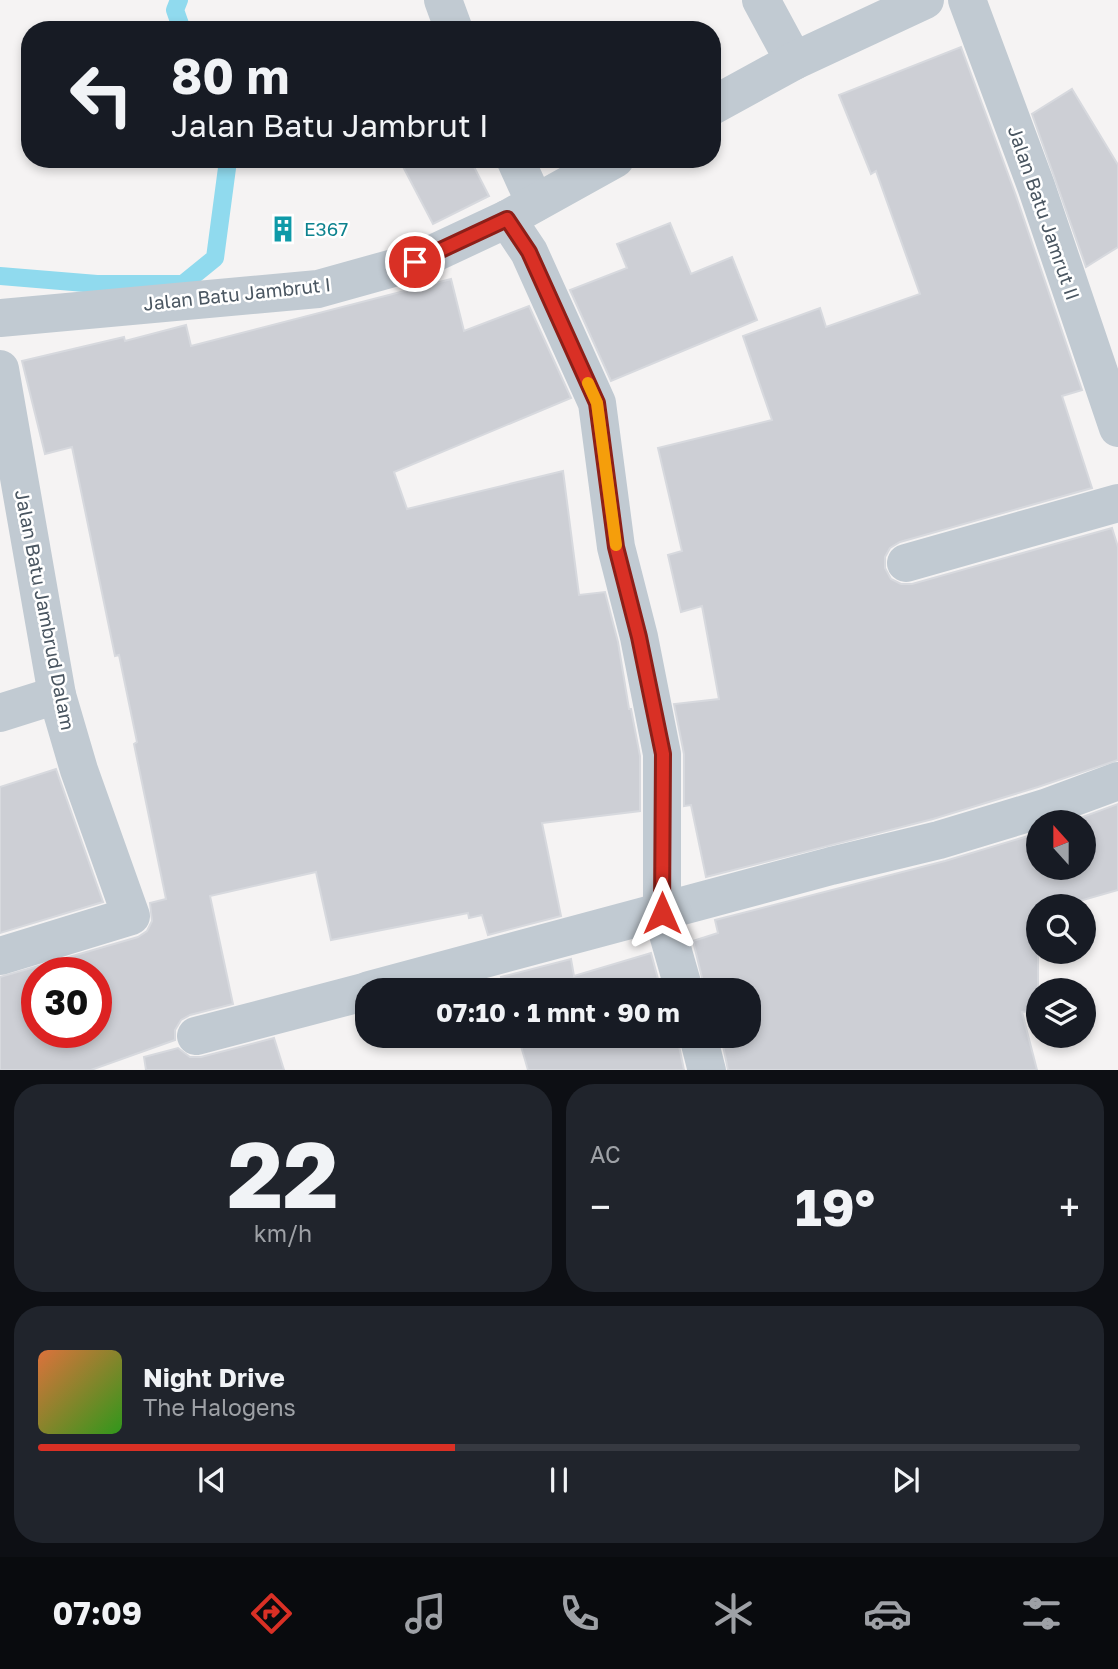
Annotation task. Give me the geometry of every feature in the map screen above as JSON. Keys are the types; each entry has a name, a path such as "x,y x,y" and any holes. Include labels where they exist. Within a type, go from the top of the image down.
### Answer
{"street":[{"path":"443,0 451,21"},
{"path":"761,0 794,61"},
{"path":"721,101 794,61 925,0"},
{"name":"Jalan Batu Jamrut II","path":"967,0 1036,186 1118,428"},
{"path":"516,168 529,252 597,403 616,547 642,650 663,754 662,913 681,978"},
{"name":"Jalan Batu Jambrut I","path":"0,318 318,289 415,262 521,211 599,168"},
{"name":"Jalan Batu Jambrud Dalam","path":"0,369 57,695 79,771 131,916 0,956"},
{"path":"906,563 1118,503"},
{"path":"0,713 57,695"},
{"path":"417,978 831,866 939,840 1045,808 1118,781"},
{"path":"196,1036 355,994"},
{"path":"701,1048 707,1070"}],"building":[{"path":"961,47 1015,193 1082,390 1062,396 1092,488 900,542 890,548 885,557 885,568 891,579 901,584 912,584 1112,528 1118,547 1118,760 933,819 706,877 691,805 684,806 684,754 674,704 719,699 702,606 681,612 668,555 682,551 658,448 772,420 743,336 820,308 826,327 920,294 876,171 871,174 839,95"},
{"path":"1072,89 1118,165 1118,247 1086,267 1032,114"},
{"path":"404,168 475,168 489,196 433,224"},
{"path":"670,223 691,274 732,257 757,320 611,381 570,290 627,268 617,244"},
{"path":"451,279 464,331 529,306 571,398 394,472 407,509 563,471 579,595 605,592 618,642 640,756 640,811 542,823 561,916 488,935 482,915 469,918 468,913 331,940 316,872 210,896 233,1004 190,1015 181,1020 175,1030 175,1040 91,1070 0,1070 0,977 21,971 21,1048 112,1048 112,957 69,957 138,937 147,931 152,921 150,903 166,899 134,744 137,742 119,655 115,656 72,447 45,454 22,361 124,337 125,341 186,325 191,346"},
{"path":"56,769 103,902 0,933 0,787"},
{"path":"1118,804 1118,890 1096,896 1096,894 1026,894 1026,964 1038,964 1038,978 1026,978 1026,1012 1022,1012 1026,1027 1026,1048 1031,1048 1037,1070 728,1070 723,1048 761,1048 761,978 702,978 693,941 718,933 715,920 945,861 1026,837 1026,880 1096,880 1096,812"},
{"path":"651,953 658,978 501,977 571,959 574,976"},
{"path":"274,1038 284,1070 146,1070 144,1057 178,1048 190,1057 201,1057"},
{"path":"522,1048 679,1048 684,1070 528,1070"}],"waterway":[{"path":"179,0 175,10 179,21"},
{"path":"0,276 97,284 183,284 215,258 227,168"}],"slow traffic":[{"path":"588,383 597,403 616,545"}],"place":[{"name":"E367","path":"283,229"}],"route":[{"path":"415,262 507,219 529,252 597,403 616,547 639,637 663,754 662,913"}]}
